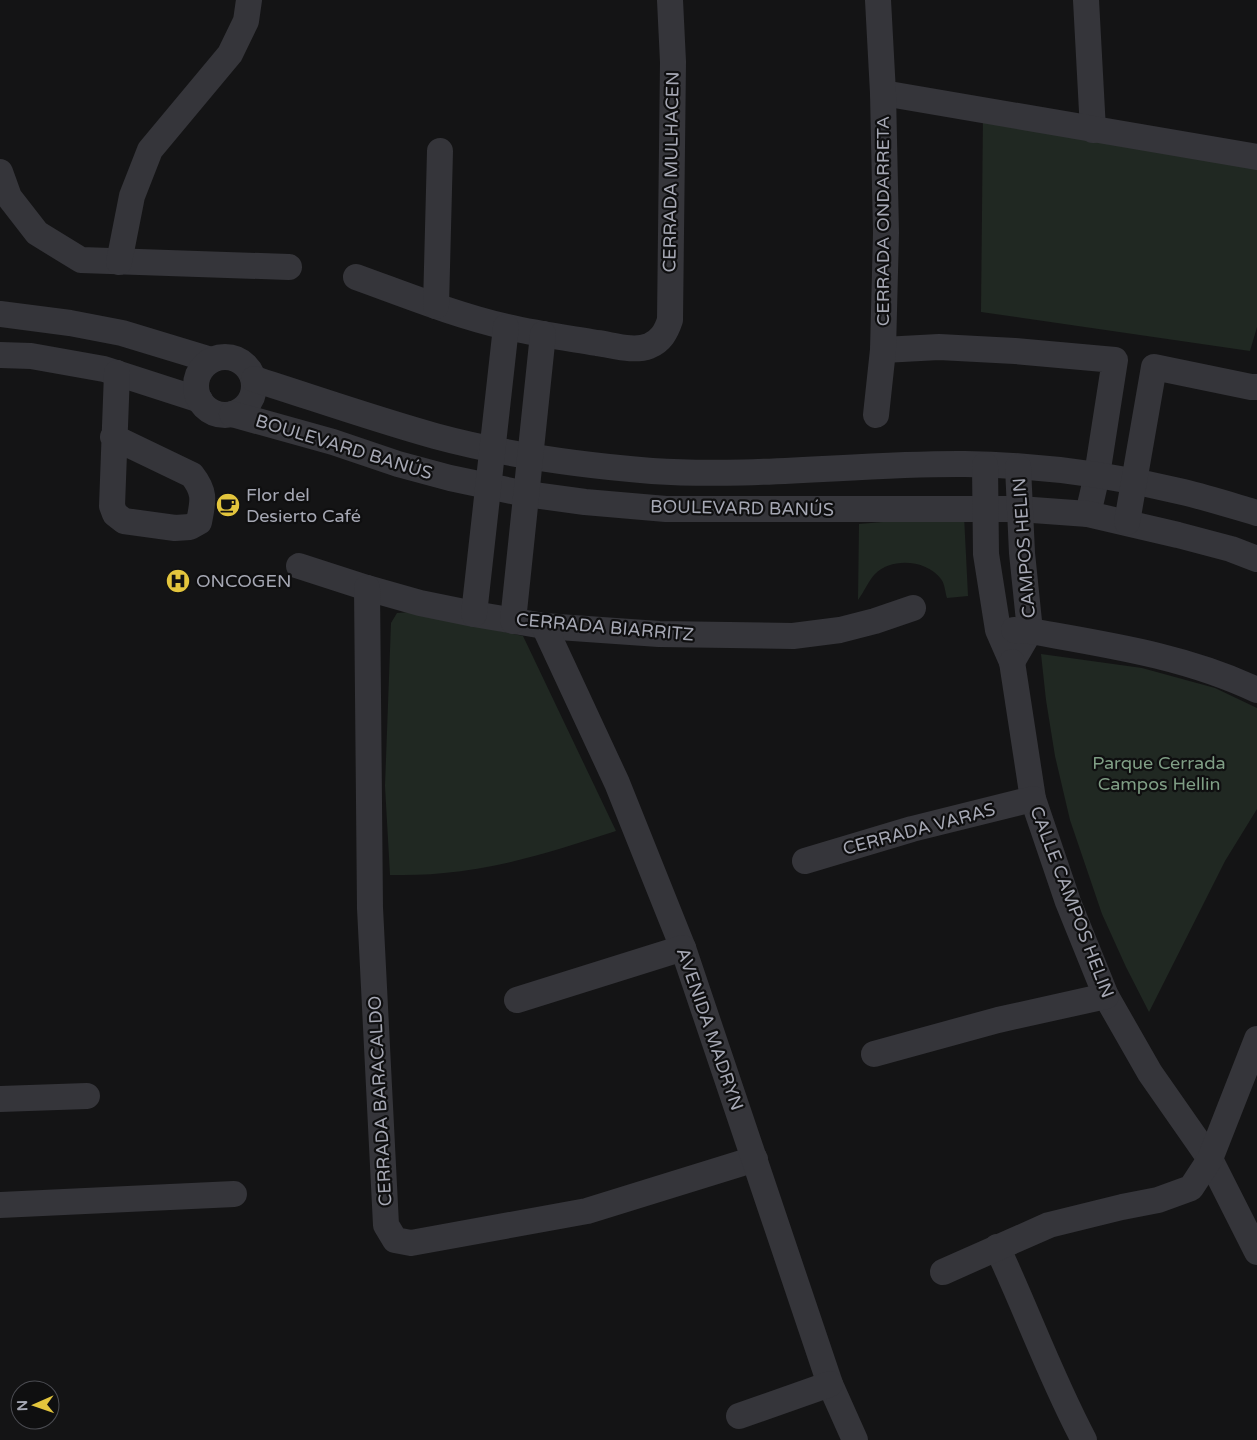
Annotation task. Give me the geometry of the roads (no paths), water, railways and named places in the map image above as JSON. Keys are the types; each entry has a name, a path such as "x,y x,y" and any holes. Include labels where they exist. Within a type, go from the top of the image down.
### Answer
{"street":[{"path":"119,262 132,196 150,150 230,54 246,21 249,0"},
{"name":"CERRADA MULHACEN","path":"543,334 633,348 650,345 659,340 670,320 673,62 670,0"},
{"name":"CERRADA ONDARRETA","path":"876,415 883,350 886,233 883,93 878,0"},
{"path":"1086,0 1093,130"},
{"name":"CERRADA ONDARRETA","path":"883,93 1257,157"},
{"path":"436,306 440,151"},
{"path":"0,172 10,197 37,233 81,260 289,267"},
{"path":"356,277 436,306 506,327 543,334 513,620"},
{"path":"0,314 70,323 122,333 211,360 228,356 237,359 245,364 254,379 254,388 248,405 241,410 223,415 213,412 200,400 196,382 199,374 211,360"},
{"path":"474,614 506,327"},
{"name":"CERRADA ONDARRETA","path":"883,350 948,348 1015,351 1114,360 1097,475 1088,514"},
{"path":"0,355 31,356 104,369 200,400"},
{"path":"1127,522 1154,367 1257,387"},
{"path":"113,437 117,373"},
{"name":"BOULEVARD BANÚS","path":"254,379 435,436 530,456 606,467 707,473 910,465 1018,467 1097,475 1135,482 1185,492 1257,514"},
{"name":"BOULEVARD BANÚS","path":"232,414 333,442 398,464 488,487 526,494 585,502 666,509 1019,509 1088,514 1127,522 1231,549 1257,559"},
{"name":"CAMPOS HELIN","path":"985,465 986,554 998,630 1012,662"},
{"name":"CAMPOS HELIN","path":"1012,662 1030,631 1022,553 1018,467"},
{"name":"CERRADA BIARRITZ","path":"299,566 420,603 474,614 544,626 659,634 793,636 840,630 913,608"},
{"name":"CERRADA BARACALDO","path":"367,588 370,908 386,1225 395,1240 411,1243 587,1211 755,1159"},
{"name":"AVENIDA MADRYN","path":"544,626 617,783 683,948 830,1384 855,1440"},
{"path":"998,630 1030,631 1146,652 1230,677 1257,690"},
{"name":"CALLE CAMPOS HELIN","path":"1012,662 1033,799 1068,902 1106,996 1150,1073 1210,1158 1257,1252"},
{"name":"CERRADA VARAS","path":"805,861 912,829 1033,799"},
{"path":"518,1000 683,948"},
{"path":"874,1054 998,1020 1106,996"},
{"path":"944,1272 1049,1225 1122,1206 1158,1200 1191,1188 1210,1158 1257,1039"},
{"path":"0,1099 87,1096"},
{"path":"0,1205 234,1194"},
{"path":"997,1247 1020,1296 1046,1360 1084,1440"},
{"path":"739,1416 830,1384"}],"place":[{"name":"Flor del Desierto Café","path":"228,505"},
{"name":"ONCOGEN","path":"178,581"}],"park label":[{"name":"Parque Cerrada Campos Hellin","path":"1159,773"}]}
